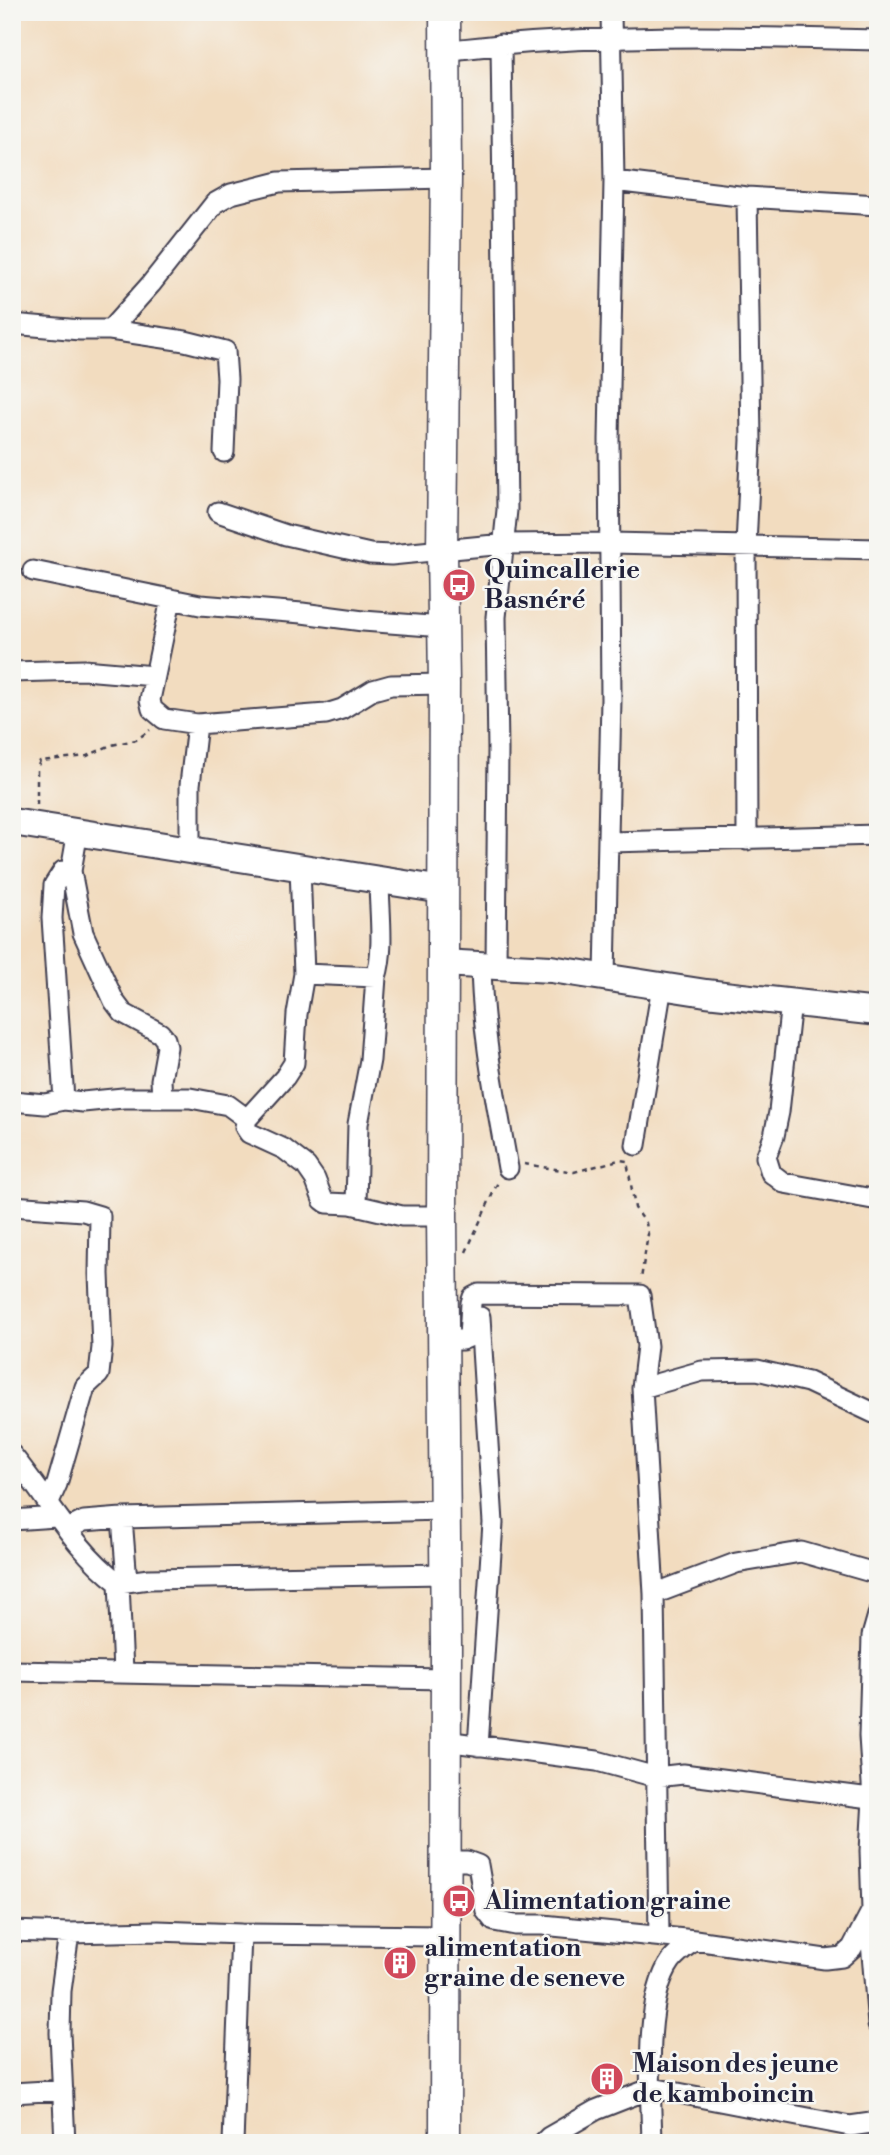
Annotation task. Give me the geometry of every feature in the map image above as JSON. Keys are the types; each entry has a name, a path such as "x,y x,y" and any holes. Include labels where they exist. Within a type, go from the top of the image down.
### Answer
{"main road":[{"path":"445,12 442,551 445,2143"}],"street":[{"path":"605,976 610,842 609,440 614,181 611,12"},
{"path":"445,51 501,44 611,39 787,37 878,40"},
{"path":"501,44 507,510 496,617 498,750 489,964 482,1006 508,1168"},
{"path":"110,330 151,284 215,203 231,194 279,182 446,178"},
{"path":"614,181 747,198 878,205"},
{"path":"747,198 751,440 746,546 747,840"},
{"path":"12,324 110,330 185,341 225,351 227,379 224,452"},
{"path":"218,512 286,535 370,554 391,555 503,544 611,542 878,549"},
{"path":"33,572 200,605 443,627"},
{"path":"171,598 150,701 152,709 164,719 197,724 331,714 373,690 391,685 444,684"},
{"path":"12,672 84,670 154,676"},
{"path":"190,848 190,785 197,724"},
{"path":"24,823 443,890"},
{"path":"78,831 71,871 83,933 114,1001 128,1017 160,1032 167,1044 161,1080 162,1098"},
{"path":"610,842 878,835"},
{"path":"300,868 304,974 297,1014 294,1063 285,1077 247,1119 245,1127 249,1133 284,1149 306,1166 315,1179 323,1200 332,1204 356,1205 402,1216 442,1216"},
{"path":"64,1100 52,918 57,878 63,871 71,871"},
{"path":"356,1205 358,1124 370,1060 378,968 379,881"},
{"path":"443,963 489,964 605,976 662,986 878,1012"},
{"path":"304,974 376,976"},
{"path":"636,1145 662,986"},
{"path":"791,1002 779,1112 766,1157 771,1173 784,1183 878,1200"},
{"path":"12,1101 45,1104 64,1100 83,1102 122,1098 190,1098 220,1103 233,1108 247,1119"},
{"path":"12,1206 83,1211 100,1216 102,1347 99,1374 85,1387 57,1484 57,1516"},
{"path":"478,1746 493,1523 479,1294"},
{"path":"443,1340 462,1340 469,1337 471,1303 473,1297 479,1294 640,1295 647,1346 642,1388 654,1594 659,1936"},
{"path":"642,1388 702,1371 757,1370 808,1382 878,1415"},
{"path":"12,1455 103,1572 123,1582 445,1574"},
{"path":"12,1520 57,1516 84,1521 443,1510"},
{"path":"122,1518 123,1672"},
{"path":"654,1594 736,1563 801,1552 878,1574"},
{"path":"445,1861 467,1861 478,1865 486,1911 494,1921 695,1940 825,1959 842,1957 852,1948 872,1910 870,1851 875,1799 869,1736 872,1636 878,1615"},
{"path":"12,1671 445,1679"},
{"path":"446,1741 597,1761 656,1777 683,1774 875,1799"},
{"path":"866,1924 871,1942 878,2025"},
{"path":"12,1931 69,1933 158,1930 241,1934 444,1936"},
{"path":"65,2143 60,2033 61,1991 69,1933"},
{"path":"233,2143 241,1934"},
{"path":"652,2143 652,2022 661,1979 671,1959 695,1940"},
{"path":"543,2143 596,2110 652,2088 850,2126 878,2122"},
{"path":"12,2093 64,2090"}],"path":[{"path":"24,823 40,761 87,756 111,745 136,740 164,719"},
{"path":"443,1255 466,1253 478,1222 508,1168 524,1164 574,1172 619,1160 627,1161 635,1208 646,1223 648,1234 640,1295"}],"place":[{"name":"Quincallerie Basnéré","path":"459,585"},
{"name":"Alimentation graine","path":"459,1901"},
{"name":"alimentation graine de seneve","path":"400,1963"},
{"name":"Maison des jeune de kamboincin","path":"607,2079"}]}
